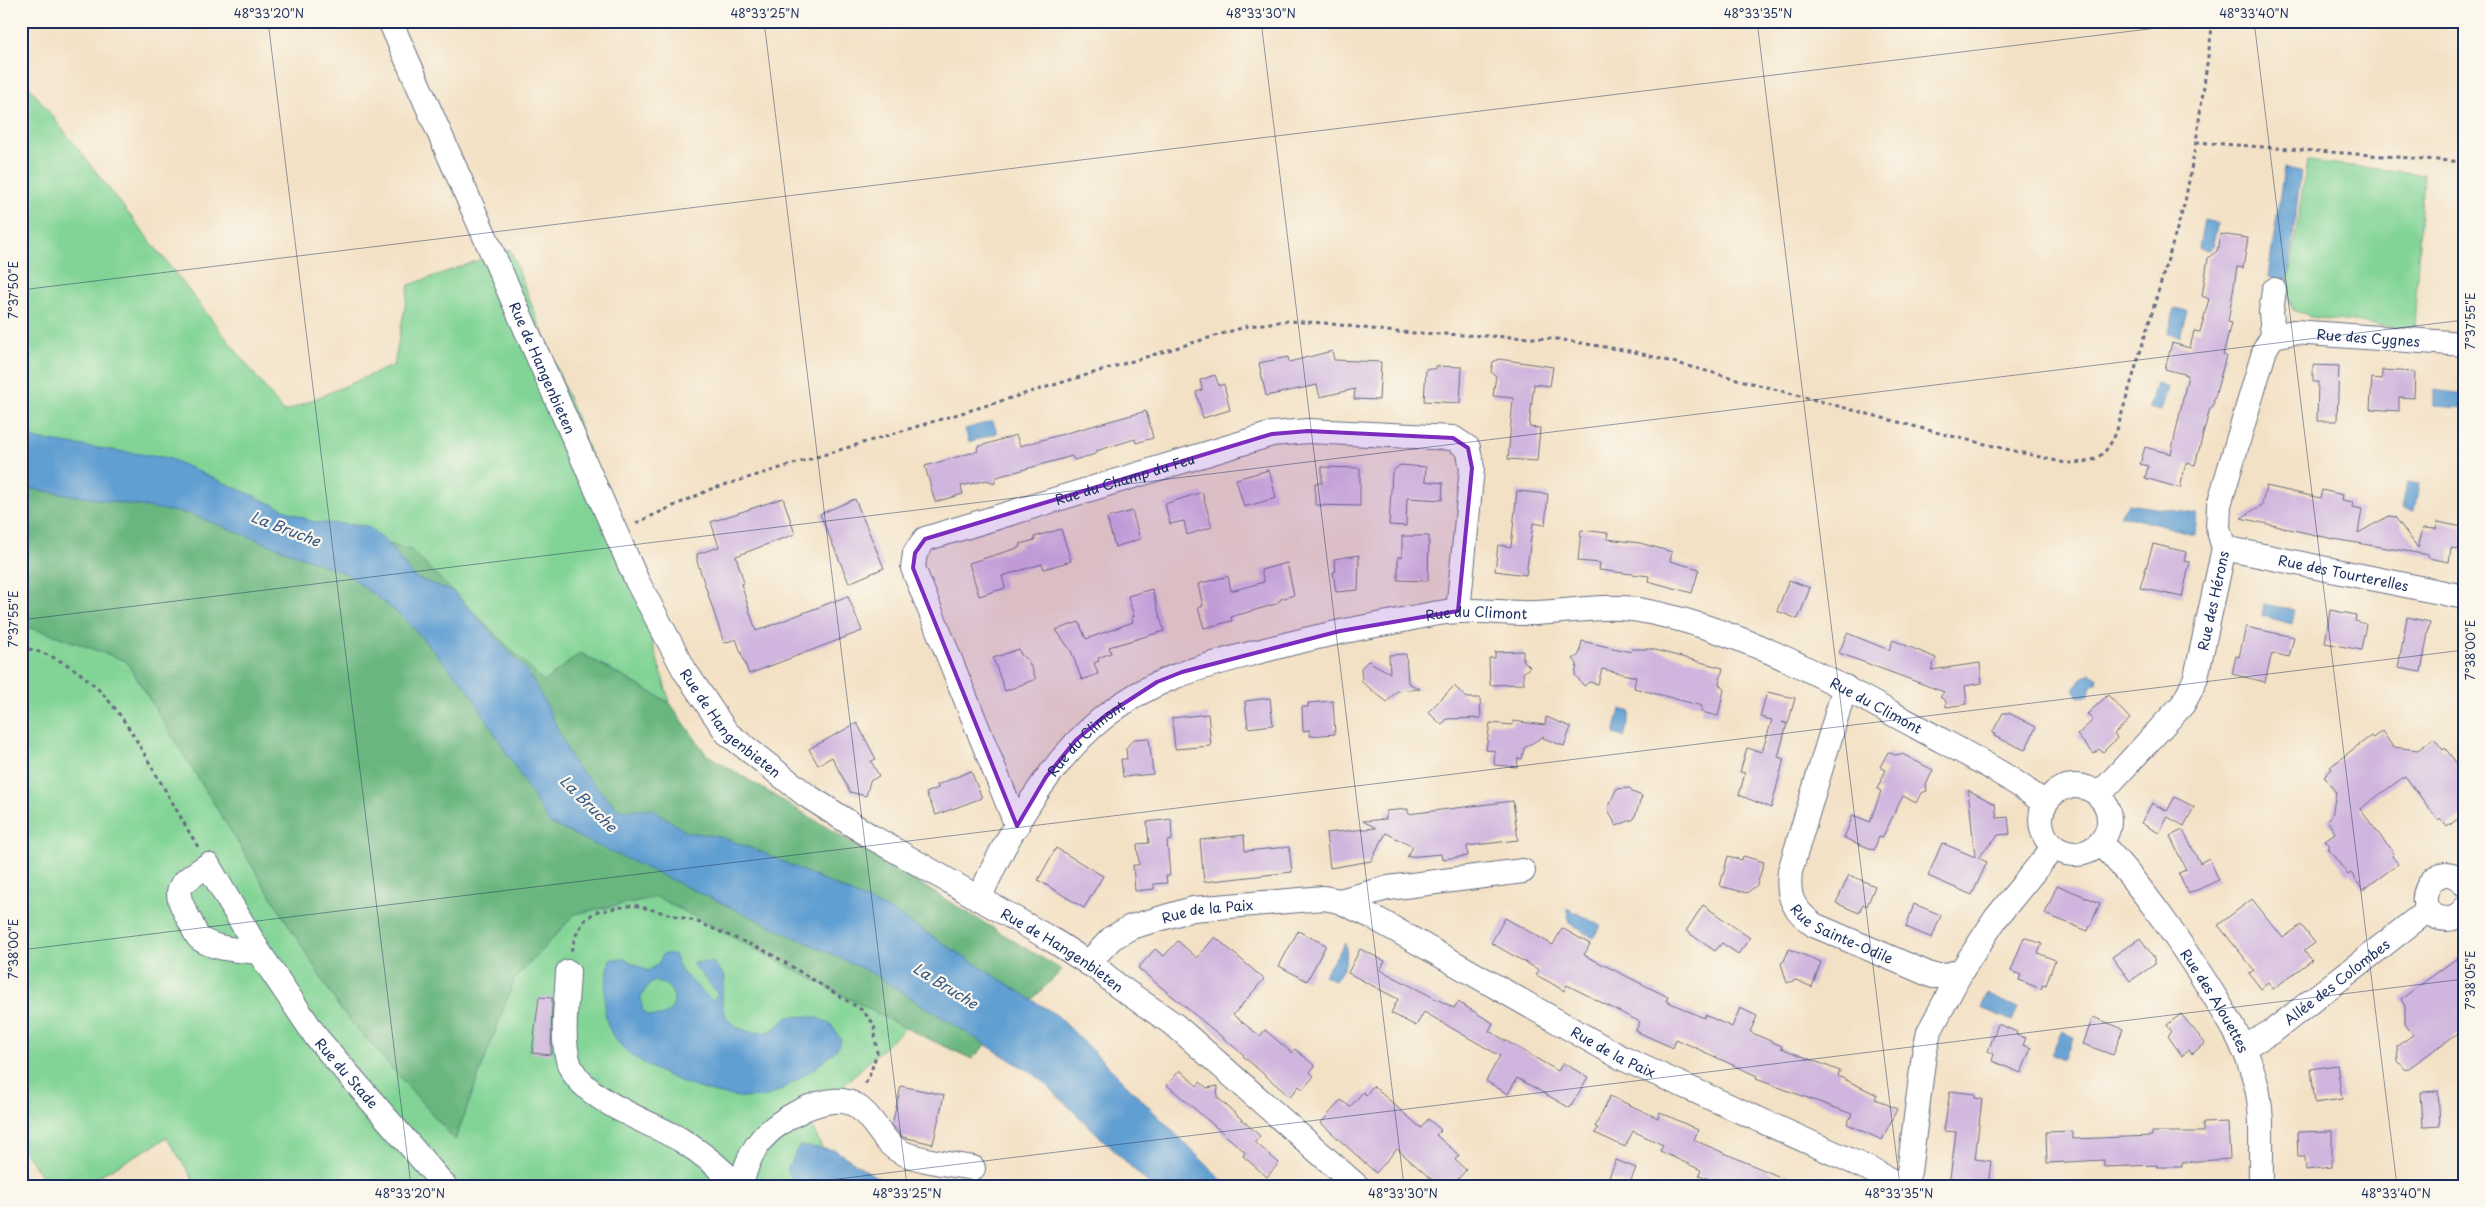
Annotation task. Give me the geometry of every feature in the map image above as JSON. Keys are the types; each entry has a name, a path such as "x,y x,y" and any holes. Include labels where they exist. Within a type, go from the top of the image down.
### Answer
{"street":[{"name":"Rue de Hangenbieten","path":"390,21 503,272 637,581 685,671 727,733 806,795 870,836 1088,963 1176,1026 1357,1186"},
{"name":"Rue des Hérons","path":"2099,795 2183,704 2196,677 2224,548 2218,528 2219,505 2266,349 2273,336 2271,312 2274,290"},
{"name":"Rue des Cygnes","path":"2273,336 2294,332 2464,344"},
{"name":"Rue du Champ du Feu","path":"1017,826 913,568 915,553 925,539 1272,434 1308,431 1453,438 1468,448 1472,468 1458,611"},
{"name":"Rue des Tourterelles","path":"2224,548 2464,597"},
{"name":"Rue du Climont","path":"980,899 1017,826 1046,777 1076,740 1106,715 1157,682 1182,672 1340,631 1458,611 1534,613 1609,607 1640,610 1726,634 1780,656 1845,687 2017,782 2044,803"},
{"name":"Rue Sainte-Odile","path":"1845,687 1790,871 1788,888 1792,901 1800,915 1814,925 1933,976 1945,976 1962,970"},
{"path":"2068,786 2083,786 2099,795 2107,807 2108,830 2101,843 2090,852 2068,855 2053,848 2044,838 2039,822 2044,803 2056,790 2068,786"},
{"name":"Rue des Alouettes","path":"2101,843 2118,860 2178,938 2231,1023 2251,1065 2257,1086 2261,1186"},
{"path":"1904,1186 1909,1172 1924,1054 1929,1032 1962,970 1996,918 2053,848"},
{"path":"208,866 181,884 178,894 180,904 200,940 216,946 259,952"},
{"name":"Rue du Stade","path":"208,866 259,952 317,1038 444,1186"},
{"name":"Rue de la Paix","path":"1339,902 1388,888 1523,871"},
{"path":"2463,883 2454,876 2443,875 2432,880 2425,888 2424,898 2428,910 2440,918 2452,919 2464,909"},
{"name":"Rue de la Paix","path":"1088,963 1112,938 1130,927 1168,914 1193,909 1308,898 1339,902 1374,917 1622,1058 1869,1169 1890,1180 1896,1186"},
{"name":"Allée des Colombes","path":"2243,1048 2273,1030 2428,910"},
{"path":"568,972 566,1043 568,1060 574,1074 586,1087 613,1105 681,1140 711,1160 737,1186"},
{"path":"741,1186 745,1167 756,1146 770,1131 792,1115 818,1104 836,1101 853,1104 866,1113 888,1142 901,1152 973,1168"}],"path":[{"path":"615,534 711,489 1248,326 1286,321 1395,332 1557,339 1597,344 1635,352 1942,434 2066,463 2082,463 2098,458 2108,450 2116,433 2170,258 2185,202 2196,142 2213,21"},
{"path":"2196,142 2464,162"},
{"path":"21,647 50,656 72,668 112,702 130,728 208,866"},
{"path":"568,972 576,935 584,921 595,912 634,906 695,921 768,952 862,1010 874,1024 877,1053 869,1077 853,1104"}],"highlighted area":[{"path":"1308,431 1453,438 1468,448 1472,468 1458,611 1340,631 1182,672 1157,682 1106,715 1076,740 1046,777 1017,826 913,568 915,553 925,539 1272,434"}],"green space":[{"path":"21,76 284,412 394,365 409,285 510,249 617,522 670,703 581,653 544,682 410,550 21,449"},
{"path":"2307,161 2423,174 2414,329 2310,317 2293,310 2287,291"},
{"path":"21,449 411,550 544,682 580,653 670,703 706,754 1062,970 972,1059 905,1028 657,897 575,914 514,980 455,1140 341,1010 126,661 46,632 21,626"},
{"path":"21,626 46,632 126,661 341,1010 455,1140 514,980 575,914 657,897 905,1028 808,1118 840,1186 197,1186 167,1138 81,1186 48,1186 21,1146"}],"water":[{"path":"2284,168 2301,171 2287,286 2268,276"},
{"path":"2204,220 2217,223 2213,247 2209,250 2199,248"},
{"path":"2175,308 2187,311 2180,337 2168,334"},
{"path":"2156,384 2168,388 2161,411 2149,408"},
{"path":"2434,390 2464,394 2464,408 2434,406"},
{"path":"993,421 997,433 969,442 965,429"},
{"name":"La Bruche","path":"21,437 168,458 313,522 367,526 386,541 414,577 454,592 527,671 547,706 573,763 619,810 653,809 686,832 717,836 764,853 895,913 1058,1016 1228,1186 1151,1186 1039,1078 870,972 549,823 468,689 404,618 347,574 190,514 21,487"},
{"path":"2407,482 2419,484 2414,511 2402,509"},
{"path":"2128,504 2197,514 2195,534 2120,515"},
{"path":"2264,604 2295,610 2292,624 2262,616"},
{"path":"2091,673 2097,677 2096,683 2091,686 2088,696 2078,697 2075,689 2077,683"},
{"path":"1620,709 1631,712 1624,737 1614,734"},
{"path":"1567,908 1601,926 1593,938 1569,923"},
{"path":"1345,943 1347,955 1345,964 1335,981 1324,975"},
{"path":"663,954 674,954 681,971 712,1001 718,994 692,963 713,962 725,977 722,994 724,1012 728,1020 742,1030 759,1033 776,1028 787,1017 811,1016 830,1023 841,1040 838,1047 820,1064 791,1084 766,1096 749,1098 729,1096 684,1083 661,1073 641,1062 614,1037 609,1029 605,1009 610,959 625,959 648,971 658,964","holes":["654,981 670,989 673,995 674,1003 671,1009 666,1014 658,1016 647,1015 642,1009 641,997 647,987"]},
{"path":"1987,994 2018,1008 2012,1021 1981,1008"},
{"path":"2062,1031 2074,1037 2063,1060 2051,1054"},
{"path":"799,1146 835,1150 893,1186 797,1186 787,1170"}],"building":[{"path":"2220,234 2248,238 2243,268 2237,267 2228,322 2231,323 2223,355 2226,356 2212,408 2210,408 2195,465 2186,463 2180,488 2145,478 2148,466 2140,464 2145,447 2171,454 2188,375 2165,369 2172,343 2190,348 2194,331 2200,332 2209,299 2202,296 2208,258 2217,251"},
{"path":"1332,351 1334,360 1381,362 1379,400 1354,399 1355,389 1320,397 1317,385 1266,396 1259,363 1288,357 1289,362"},
{"path":"1499,359 1553,367 1550,386 1534,384 1529,427 1540,428 1537,461 1508,459 1513,398 1493,396 1496,376 1491,372 1493,362"},
{"path":"2313,365 2339,366 2337,421 2317,421 2318,382 2313,382"},
{"path":"1436,366 1462,367 1460,403 1424,401 1426,369 1436,369"},
{"path":"2382,370 2415,372 2414,398 2399,397 2399,411 2370,409 2372,378 2382,379"},
{"path":"1215,375 1219,386 1224,384 1230,410 1203,418 1196,392 1202,390 1200,380"},
{"path":"1146,411 1153,438 1136,443 1135,439 1096,451 1096,454 1074,460 1072,456 997,477 994,484 987,480 961,486 963,494 935,502 925,466 978,451 977,447 1016,435 1020,446"},
{"path":"1400,465 1426,467 1425,481 1443,483 1442,500 1407,498 1406,526 1389,525 1392,472"},
{"path":"1322,467 1360,468 1360,506 1315,505 1315,483 1322,483"},
{"path":"1269,470 1276,498 1244,507 1236,479"},
{"path":"2266,486 2320,498 2322,490 2343,495 2342,500 2353,502 2352,507 2362,509 2358,533 2389,516 2395,517 2418,548 2423,528 2436,529 2438,522 2462,527 2464,550 2451,548 2449,562 2428,558 2429,555 2333,539 2241,518 2262,505"},
{"path":"1517,491 1548,494 1545,525 1533,523 1526,575 1495,571 1498,545 1511,547"},
{"path":"1202,492 1212,527 1187,535 1184,521 1170,524 1165,504"},
{"path":"783,498 795,534 736,556 744,583 741,584 756,631 848,596 862,631 749,674 736,639 724,643 697,561 697,554 719,547 711,522"},
{"path":"855,499 884,568 849,583 820,514"},
{"path":"1132,511 1140,539 1115,547 1107,518"},
{"path":"1061,529 1071,561 1044,569 1042,564 1002,576 1005,588 979,596 969,563 1021,547 1020,544 1035,540 1034,537"},
{"path":"1581,530 1608,533 1607,539 1640,543 1672,552 1670,561 1699,569 1692,593 1648,581 1649,576 1599,570 1600,563 1578,561"},
{"path":"1402,536 1429,536 1428,581 1398,580 1398,557 1402,557"},
{"path":"2153,544 2186,552 2184,561 2190,562 2182,597 2140,588"},
{"path":"1359,555 1358,590 1336,592 1333,572 1336,571 1334,559"},
{"path":"1287,563 1294,595 1281,599 1276,604 1231,617 1232,621 1204,628 1198,608 1203,606 1198,584 1228,576 1231,591 1264,582 1261,570"},
{"path":"1789,580 1810,588 1798,619 1777,611"},
{"path":"1152,589 1164,631 1109,647 1111,653 1098,658 1099,661 1094,663 1098,674 1082,680 1071,651 1056,630 1079,622 1086,639 1133,622 1131,617 1134,617 1128,596"},
{"path":"2330,610 2356,615 2355,621 2366,624 2361,650 2325,643"},
{"path":"2407,617 2430,622 2421,672 2398,668"},
{"path":"2246,627 2294,637 2289,657 2272,653 2265,682 2232,674 2236,656 2239,657"},
{"path":"1847,633 1889,650 1893,640 1936,658 1931,670 1980,663 1982,683 1965,686 1967,704 1946,707 1946,701 1940,697 1944,692 1839,653"},
{"path":"1582,641 1631,652 1632,649 1651,649 1723,668 1719,684 1724,690 1718,716 1701,712 1702,706 1634,688 1636,677 1602,669 1598,684 1589,682 1584,686 1575,675 1577,664 1573,659 1579,655"},
{"path":"1019,649 1021,655 1028,660 1036,679 1005,691 993,658"},
{"path":"1523,651 1523,660 1530,667 1523,673 1524,684 1490,685 1489,658 1495,658 1495,652"},
{"path":"1406,654 1408,683 1420,689 1397,691 1387,702 1362,682 1361,668 1368,661 1390,673 1389,655"},
{"path":"1454,686 1467,698 1480,698 1481,718 1447,719 1442,725 1428,712"},
{"path":"1767,692 1795,698 1788,724 1782,722 1787,724 1778,757 1784,759 1771,808 1739,795 1745,773 1740,772 1747,748 1762,752 1772,720 1760,717"},
{"path":"2108,695 2130,719 2114,734 2117,738 2103,752 2099,749 2094,754 2077,735 2093,720 2087,714"},
{"path":"1270,698 1273,725 1248,728 1245,701"},
{"path":"1333,701 1335,734 1310,736 1310,730 1303,731 1302,707 1308,707 1308,703"},
{"path":"2003,713 2009,713 2036,727 2025,750 1994,736 1995,734 1992,733"},
{"path":"1208,714 1211,746 1175,749 1172,718"},
{"path":"1546,717 1571,727 1564,746 1543,738 1544,736 1524,748 1522,759 1518,758 1517,767 1494,765 1495,751 1486,750 1490,723 1513,725 1513,721 1545,725"},
{"path":"857,723 876,759 871,761 879,776 870,781 866,796 850,792 832,757 818,765 809,749"},
{"path":"2382,731 2393,747 2418,750 2434,738 2443,750 2445,748 2464,773 2464,814 2447,827 2440,818 2438,820 2405,776 2360,809 2394,854 2392,856 2398,864 2363,890 2351,873 2348,875 2328,848 2330,846 2325,840 2335,833 2327,820 2332,816 2336,793 2324,776 2332,769 2330,767 2371,736 2373,738"},
{"path":"1149,738 1153,774 1123,777 1121,759 1127,759 1126,748 1134,739"},
{"path":"1888,752 1895,755 1902,754 1933,770 1926,785 1927,791 1921,793 1916,803 1903,796 1882,838 1879,837 1874,850 1844,838 1853,815 1870,822 1881,791 1877,789 1886,770 1880,767"},
{"path":"971,771 982,798 936,815 926,793 938,788 937,785"},
{"path":"1630,788 1632,792 1642,796 1634,819 1616,826 1608,809 1616,789"},
{"path":"1968,790 1995,804 1997,818 2008,817 2010,834 1998,835 1978,858 1987,862 1972,895 1928,876 1942,843 1975,857"},
{"path":"2175,797 2194,807 2184,826 2168,817 2159,833 2141,823 2152,803 2167,811"},
{"path":"1513,801 1518,840 1467,846 1468,856 1442,859 1441,854 1407,857 1413,847 1386,833 1371,861 1330,868 1326,833 1376,828 1363,821 1386,819 1386,811 1408,809 1408,814"},
{"path":"1171,819 1172,840 1167,841 1170,876 1166,876 1167,883 1154,884 1154,889 1135,891 1133,865 1139,865 1137,844 1149,843 1147,822"},
{"path":"2183,830 2200,863 2209,858 2219,880 2188,894 2179,873 2186,870 2170,836"},
{"path":"1244,835 1245,851 1289,847 1292,872 1204,882 1200,840"},
{"path":"1056,848 1103,876 1084,908 1038,880"},
{"path":"1728,856 1742,860 1743,856 1764,862 1757,885 1747,893 1720,886"},
{"path":"1849,875 1875,886 1867,906 1863,904 1859,913 1836,903"},
{"path":"2057,885 2100,903 2088,931 2045,914"},
{"path":"2252,899 2283,938 2301,925 2315,943 2304,951 2312,960 2273,989 2268,983 2261,989 2249,973 2254,970 2218,925"},
{"path":"1914,904 1941,915 1932,938 1906,927"},
{"path":"1703,905 1750,938 1738,954 1722,943 1715,951 1686,931"},
{"path":"1505,918 1553,945 1562,928 1590,944 1584,955 1668,997 1666,1001 1704,1018 1705,1015 1732,1027 1740,1008 1757,1016 1750,1032 1782,1046 1781,1048 1840,1071 1838,1076 1877,1095 1875,1099 1897,1109 1882,1140 1847,1124 1852,1114 1756,1079 1757,1076 1676,1039 1673,1048 1636,1030 1640,1022 1567,985 1564,991 1536,975 1539,970 1491,943"},
{"path":"1298,931 1326,945 1307,981 1279,966"},
{"path":"1215,937 1264,979 1233,1015 1260,1036 1265,1030 1292,1053 1295,1049 1315,1066 1310,1072 1314,1076 1303,1089 1299,1086 1290,1097 1244,1055 1138,968 1155,949 1164,956 1178,941 1197,958"},
{"path":"2024,937 2042,944 2038,953 2055,960 2046,985 2043,984 2041,989 2019,980 2021,975 2011,971"},
{"path":"2140,938 2154,958 2154,965 2130,981 2112,957"},
{"path":"1360,949 1385,961 1380,970 1454,1008 1458,1002 1493,1023 1489,1031 1558,1071 1563,1063 1588,1077 1570,1108 1517,1078 1508,1094 1486,1081 1500,1056 1424,1012 1416,1026 1391,1013 1398,999 1348,973"},
{"path":"1789,949 1821,962 1812,987 1796,980 1787,983 1781,963 1784,961"},
{"path":"2464,953 2464,1029 2406,1070 2398,1061 2397,1046 2413,1035 2405,1024 2405,1006 2401,999"},
{"path":"539,997 552,998 551,1055 532,1053"},
{"path":"2181,1014 2205,1043 2192,1054 2189,1050 2182,1056 2168,1036 2172,1032 2167,1025"},
{"path":"2093,1017 2123,1029 2113,1055 2083,1044"},
{"path":"1998,1024 2017,1032 2016,1035 2026,1038 2023,1045 2031,1048 2021,1073 1992,1061 1994,1054 1988,1051"},
{"path":"2337,1065 2342,1099 2315,1103 2311,1069"},
{"path":"1180,1070 1197,1086 1200,1082 1207,1088 1218,1086 1217,1097 1260,1136 1255,1142 1279,1163 1267,1177 1243,1156 1245,1152 1167,1085"},
{"path":"901,1086 944,1095 933,1144 903,1137 892,1125"},
{"path":"1373,1086 1421,1128 1428,1119 1441,1130 1436,1135 1459,1155 1455,1160 1466,1170 1452,1186 1439,1186 1397,1149 1376,1173 1321,1123 1341,1100 1350,1107 1363,1092 1366,1095"},
{"path":"1950,1091 1975,1094 1975,1098 1982,1099 1975,1159 1991,1161 1988,1186 1949,1186 1956,1132 1944,1131"},
{"path":"2438,1091 2440,1126 2423,1127 2421,1092"},
{"path":"1610,1096 1658,1118 1660,1112 1698,1130 1694,1140 1801,1186 1707,1186 1709,1179 1699,1175 1701,1170 1660,1151 1663,1145 1633,1131 1625,1147 1595,1133 1598,1128 1595,1127"},
{"path":"2228,1122 2230,1159 2182,1162 2182,1167 2157,1167 2157,1165 2104,1167 2104,1160 2047,1163 2046,1132 2073,1131 2073,1139 2152,1136 2152,1132 2203,1132 2203,1123"},
{"path":"2332,1131 2332,1167 2306,1170 2305,1157 2298,1157 2297,1132"},
{"path":"1616,1160 1636,1168 1629,1185 1609,1177"}]}
